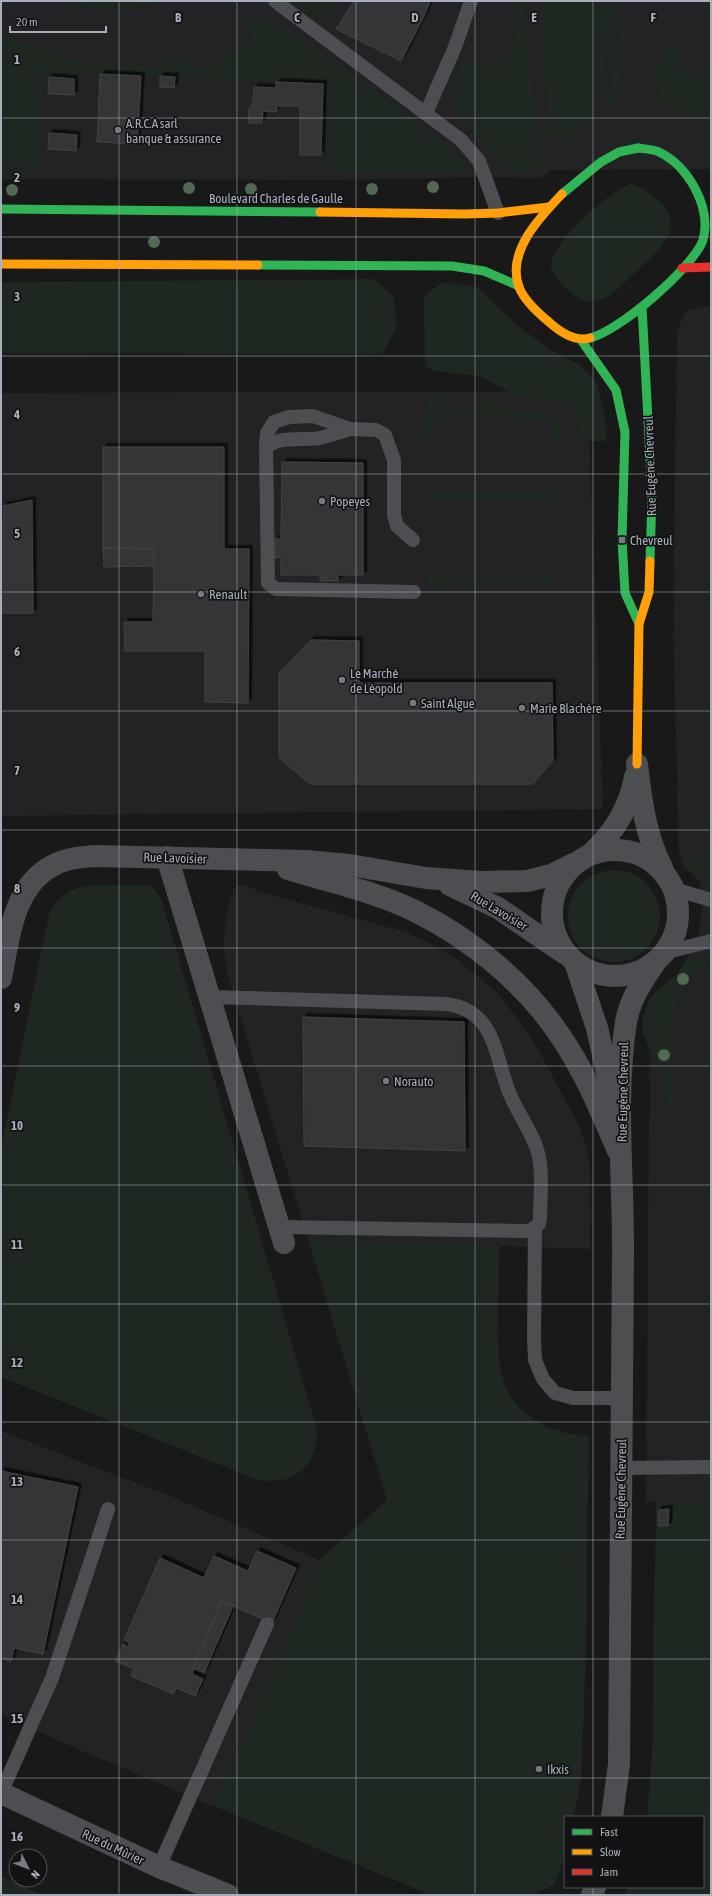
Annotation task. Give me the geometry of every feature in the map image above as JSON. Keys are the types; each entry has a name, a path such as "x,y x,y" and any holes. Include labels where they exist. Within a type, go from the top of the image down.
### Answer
{"main road":[{"path":"638,148 658,151 675,162 690,175 708,203 707,221 703,240 694,255 642,307 618,326 597,337 581,340 559,330 540,316 519,286 517,270 519,254 529,231 549,207 569,188 599,163 618,152 638,148"},
{"name":"Boulevard Charles de Gaulle","path":"1,209 498,213 549,207"},
{"path":"1,264 452,266 484,271 519,286"},
{"path":"682,268 711,267"},
{"name":"Rue Eugène Chevreul","path":"637,764 639,624 649,592 652,496 642,307"},
{"name":"Rue Eugène Chevreul","path":"581,340 616,390 625,432 622,540 625,593 639,624"}],"street":[{"name":"Rue Eugène Chevreul","path":"592,853 606,840 624,812 632,790 637,764"},
{"name":"Rue Eugène Chevreul","path":"637,764 641,799 648,834 654,853 669,881"},
{"path":"614,849 636,853 651,861 669,881 678,907 677,924 670,944 660,957 638,972 618,976 599,974 582,967 571,958 557,939 552,921 552,902 560,882 574,864 592,853 614,849"},
{"name":"Rue Lavoisier","path":"1,978 11,928 20,901 30,885 40,874 54,864 71,859 96,856 167,857 350,865 426,878 456,881 527,881 551,875 574,864"},
{"path":"167,857 282,1235"},
{"path":"258,860 382,898 414,911 450,932 500,969 524,991 546,1015 560,1035 578,1065 596,1100 622,1160"},
{"name":"Rue Lavoisier","path":"426,878 454,886 492,905 571,958"},
{"name":"Rue Eugène Chevreul","path":"612,1816 619,1764 624,1222 622,1160 622,1052 626,1020 633,999 660,957"},
{"name":"Rue Eugène Chevreul","path":"571,958 597,1028 604,1054 622,1160"},
{"name":"Rue du Mûrier","path":"1,1793 159,1867 228,1895"}],"lane":[{"path":"275,1 426,113 470,148 479,161 498,213"},
{"path":"426,113 455,47 471,1"},
{"path":"350,429 313,416 289,416 274,422 267,433 268,583 276,589 414,592"},
{"path":"266,449 274,443 286,440 319,438 350,429 376,430 385,436 394,460 394,514 397,526 413,540"},
{"path":"669,881 711,900"},
{"path":"660,957 711,941"},
{"path":"210,996 446,1004 463,1007 482,1022 491,1036 496,1046 505,1081 512,1098 537,1146 540,1159 540,1218 539,1224 530,1231 282,1235"},
{"path":"535,1228 534,1340 536,1360 543,1379 555,1393 573,1398 622,1398"},
{"path":"622,1468 711,1467"},
{"path":"1,1793 52,1678 108,1509"},
{"path":"159,1867 266,1624"}],"shaded area":[{"path":"1,1 711,1 711,169 552,170 540,178 485,177 336,180 1,179"},
{"path":"69,1 161,1 116,10 90,8"},
{"path":"297,1 334,1 321,25 299,5"},
{"path":"520,1 526,1 541,172 506,173 503,165 492,150 462,123 458,116 451,89 457,71 463,61 502,67 511,53"},
{"path":"539,1 594,1 595,4 619,9 609,37 603,91 598,106 578,134 566,139 549,142"},
{"path":"248,16 257,16 274,22 361,81 457,153 465,163 465,172 326,172 323,84 100,74 43,73 39,169 1,168 1,31 24,43 69,60 105,65 152,66 184,56 197,74 253,40 241,20"},
{"path":"625,21 624,64 620,87 614,106 608,102 614,49"},
{"path":"666,46 681,47 683,73 711,73 711,134 681,110 664,109 655,76 655,67 660,52"},
{"path":"701,143 711,149 711,166 696,150"},
{"path":"630,184 644,189 664,206 671,220 669,234 658,251 606,298 597,301 588,301 578,298 563,285 552,270 550,266 555,253 569,233 588,213 610,196"},
{"path":"373,279 393,295 397,327 382,354 1,353 1,282"},
{"path":"442,282 477,287 518,326 552,351 580,365 597,383 607,427 605,441 581,441 575,415 565,403 518,396 479,376 435,371 425,366 424,296"},
{"path":"711,306 711,1502 646,1502 650,998 677,974 686,961 698,934 702,908 700,882 683,866 679,852 673,619 677,331 685,312 699,307"},
{"path":"583,391 589,429 603,809 1,816 1,393"},
{"path":"485,396 502,407 513,411 540,413 552,416 557,420 562,429 561,438 559,441 552,441 552,419 434,417 431,442 426,433 424,421 427,397 444,397 444,410 479,411 479,397"},
{"path":"555,491 555,500 428,501 428,492"},
{"path":"554,574 554,583 427,585 427,575"},
{"path":"711,856 711,880 698,874 685,863 691,857"},
{"path":"614,870 632,874 647,883 656,898 660,916 656,934 647,949 632,958 614,962 596,958 581,949 572,934 568,916 572,898 581,883 596,874"},
{"path":"93,885 152,885 162,901 317,1429 316,1442 308,1463 301,1471 283,1480 258,1480 1,1377 1,1148 49,914 56,902 61,897 72,890"},
{"path":"235,885 244,885 261,892 406,932 428,942 458,960 497,993 522,1024 544,1060 579,1126 588,1153 590,1169 591,1249 308,1240 226,969 224,946 225,925"},
{"path":"711,953 711,960 703,965 690,978 685,986 678,1003 674,1021 673,1135 666,1098 657,1067 643,1034 643,1016 648,1002 653,995 677,974 686,961"},
{"path":"308,1240 500,1246 498,1340 502,1376 507,1390 522,1410 543,1425 562,1432 589,1437 585,1683 581,1780 574,1816 564,1816 564,1859 554,1885 531,1895 431,1895 213,1806 319,1560 387,1500"},
{"path":"1,1431 170,1496 319,1560 213,1806 61,1742 1,1714"},
{"path":"656,1502 711,1502 711,1895 625,1895 628,1888 704,1888 704,1816 647,1816 652,1753"},
{"path":"1,1876 8,1879 8,1888 26,1888 40,1895 1,1895"}],"building":[{"path":"354,1 430,1 401,61 336,29"},
{"path":"100,74 141,76 137,144 97,142"},
{"path":"160,76 175,77 174,88 160,87"},
{"path":"49,77 74,79 74,95 48,94"},
{"path":"276,82 323,84 321,155 300,155 300,106 277,106 276,112 263,111 262,123 248,123 249,109 253,102 254,87 276,88"},
{"path":"49,133 77,135 76,151 48,149"},
{"name":"Renault","path":"103,447 224,447 224,549 249,549 248,703 205,702 205,651 125,651 124,622 153,622 154,549 103,548"},
{"name":"Popeyes","path":"282,462 363,463 363,575 338,575 338,581 320,581 320,575 281,575 281,557 275,558 275,539 281,539"},
{"path":"32,500 33,613 1,613 1,519 4,519 3,506"},
{"path":"103,548 154,549 153,566 104,567"},
{"path":"311,640 359,641 359,683 552,683 553,761 533,784 310,784 279,758 279,673"},
{"path":"303,1017 464,1022 465,1151 304,1146"},
{"path":"1,1471 78,1487 43,1654 14,1648 11,1662 1,1657"},
{"path":"669,1509 668,1526 659,1526 658,1510"},
{"path":"257,1551 296,1568 272,1623 222,1601 193,1668 192,1674 203,1679 195,1696 176,1688 173,1694 131,1676 134,1669 115,1661 123,1644 128,1647 130,1643 124,1640 160,1558 204,1578 214,1556 248,1571"},
{"path":"222,1601 233,1606 204,1673 193,1668"}],"traffic: fast":[{"path":"590,338 618,324 653,297 685,266 703,240 705,227 701,201 688,177 670,158 659,152 638,148"},
{"path":"562,194 601,162 619,152 638,148"},
{"path":"1,209 320,212"},
{"path":"258,265 452,266 484,271 519,286"},
{"path":"642,307 652,496 650,561"},
{"path":"581,340 616,390 625,432 622,540 625,593 639,624"}],"traffic: slow":[{"path":"562,194 544,213 527,236 517,261 516,274 519,287 524,297 545,318 568,335 579,339 590,338"},
{"path":"320,212 464,214 498,213 549,207"},
{"path":"1,264 258,265"},
{"path":"637,764 639,624 649,592 650,561"}],"traffic: jam":[{"path":"682,268 711,267"}],"place":[{"name":"A.R.C.A sarl banque & assurance","path":"118,130"},
{"name":"Popeyes","path":"322,501"},
{"name":"Chevreul","path":"622,540"},
{"name":"Renault","path":"201,594"},
{"name":"Le Marché de Léopold","path":"342,680"},
{"name":"Saint Algue","path":"413,703"},
{"name":"Marie Blachère","path":"522,708"},
{"name":"Norauto","path":"386,1081"},
{"name":"Ikxis","path":"539,1769"}]}
